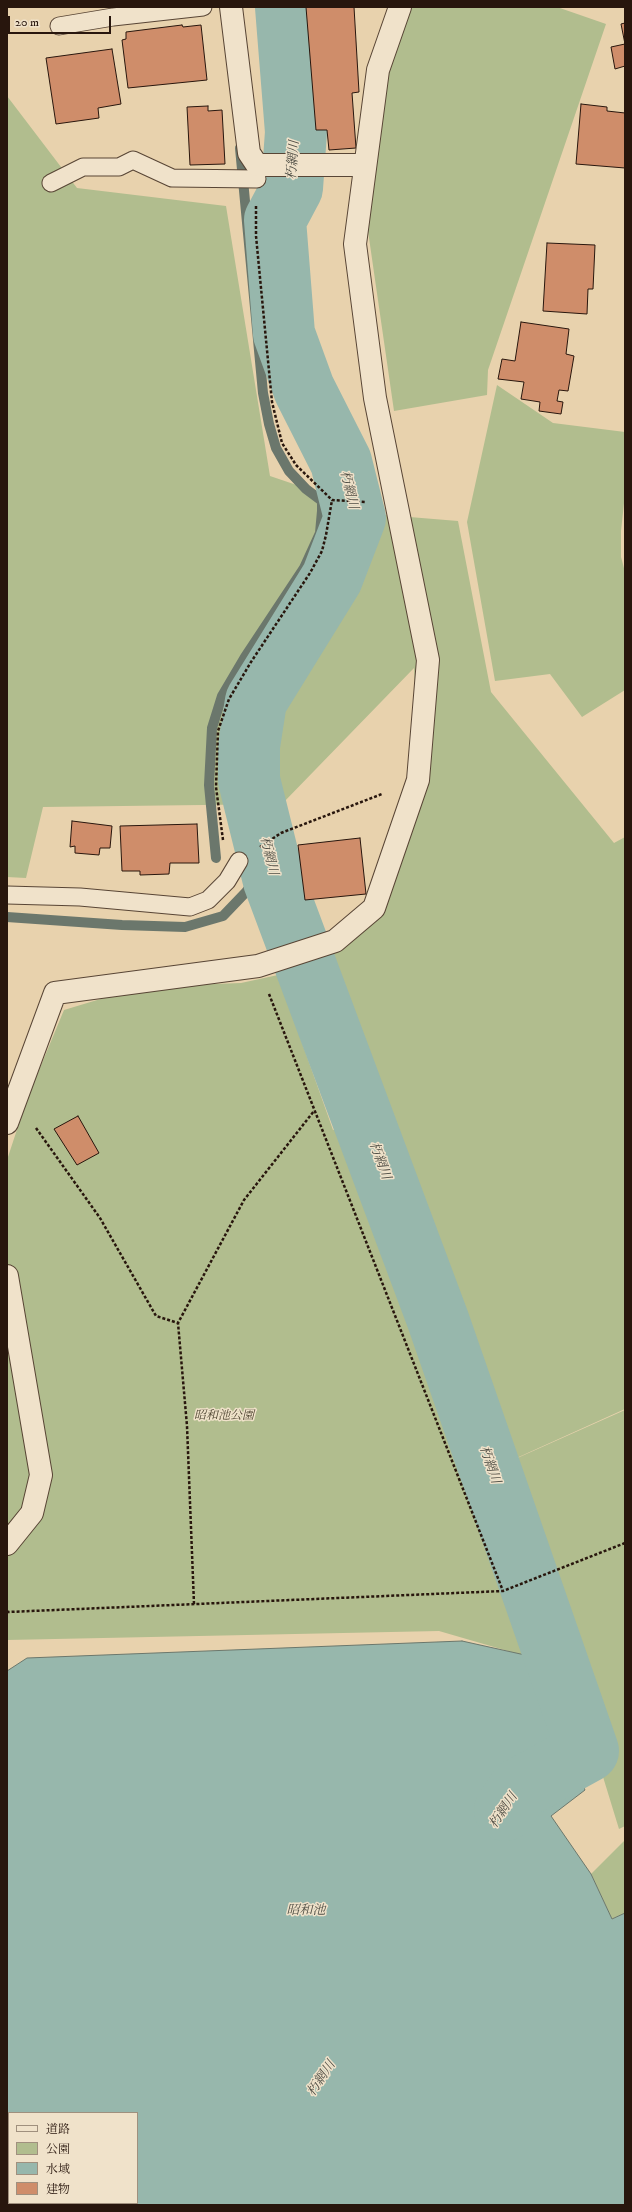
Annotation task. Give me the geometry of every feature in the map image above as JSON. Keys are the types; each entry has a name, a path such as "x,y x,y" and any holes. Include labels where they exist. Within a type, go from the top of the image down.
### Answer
{"street":[{"path":"231,7 249,153 257,165 364,165"},
{"path":"7,1123 55,993 258,966 334,941 374,908 418,780 428,660 375,398 355,244 364,165 378,70 400,7"},
{"path":"7,1276 41,1475 32,1513 7,1544"}],"lane":[{"path":"59,26 113,17 203,7"},
{"path":"51,183 83,167 120,167 133,160 172,178 247,179"},
{"path":"7,895 80,897 190,907 208,900 227,881 236,865"}],"path":[{"path":"247,179 256,236 272,402 282,443 296,465 332,500 360,502"},
{"path":"236,865 225,858 216,787 218,731 229,699 251,662 310,573 322,551 332,500"},
{"path":"281,833 418,780"},
{"path":"258,966 503,1591"},
{"path":"15,1098 100,1218 156,1316 178,1323"},
{"path":"194,1604 187,1426 178,1323 244,1200 315,1111"},
{"path":"7,1611 503,1591 625,1543"}],"green space":[{"path":"409,7 557,7 606,24 488,370 487,395 394,411 368,231 367,203 386,80"},
{"path":"7,96 77,188 226,206 270,476 385,515 458,521 491,692 614,843 625,837 625,1409 501,1465 360,1062 313,941 380,904 419,799 414,668 282,804 43,807 26,878 7,877"},
{"path":"497,385 553,423 625,432 625,494 621,531 621,557 625,572 625,690 582,717 550,674 495,681 467,522"},
{"name":"昭和池公園","path":"278,975 333,1130 350,1125 477,1476 625,1410 625,1826 619,1829 546,1591 520,1602 533,1635 525,1656 439,1631 7,1640 7,1160 27,1099 64,1010 127,991 160,986 241,983"},
{"path":"625,1840 625,1913 612,1919 591,1874"}],"water":[{"name":"昭和池","path":"462,1641 525,1655 585,1790 551,1816 591,1874 612,1919 625,1913 625,2205 7,2205 7,1671 27,1658"}],"building":[{"path":"306,7 354,7 359,92 352,93 356,148 329,150 327,130 316,130"},
{"path":"625,23 625,44 621,24"},
{"path":"182,25 183,27 201,25 207,80 128,88 122,40 126,39 126,32"},
{"path":"625,44 625,66 615,69 611,47"},
{"path":"112,49 121,104 98,108 99,118 56,124 46,58"},
{"path":"581,104 607,107 607,111 625,113 625,168 576,164"},
{"path":"208,106 208,111 222,110 225,164 190,165 187,107"},
{"path":"547,243 595,245 593,289 588,289 587,314 543,311"},
{"path":"521,322 569,329 566,354 574,356 568,391 559,390 557,401 563,402 561,414 539,411 540,402 521,399 524,382 498,379 502,359 515,361"},
{"path":"72,821 112,826 110,848 100,848 99,855 75,853 75,846 70,847"},
{"path":"197,824 199,863 170,863 169,874 140,875 140,871 122,871 120,826"},
{"path":"360,838 366,894 305,900 298,845"},
{"path":"78,1116 99,1153 77,1165 54,1129"}],"waterway":[{"name":"朽網川","path":"286,7 296,132 292,188 275,220 284,334 304,389 341,462 355,518 332,578 256,701 249,746 249,780 274,881 438,1320 588,1751 519,1789 505,1810"},
{"path":"216,858 209,785 212,728 222,696 245,657 304,568 320,533 322,511 322,501 306,489 289,471 276,448 269,424 263,393 240,148"},
{"path":"7,917 122,925 185,927 223,916 246,892 260,873 270,865"}]}
